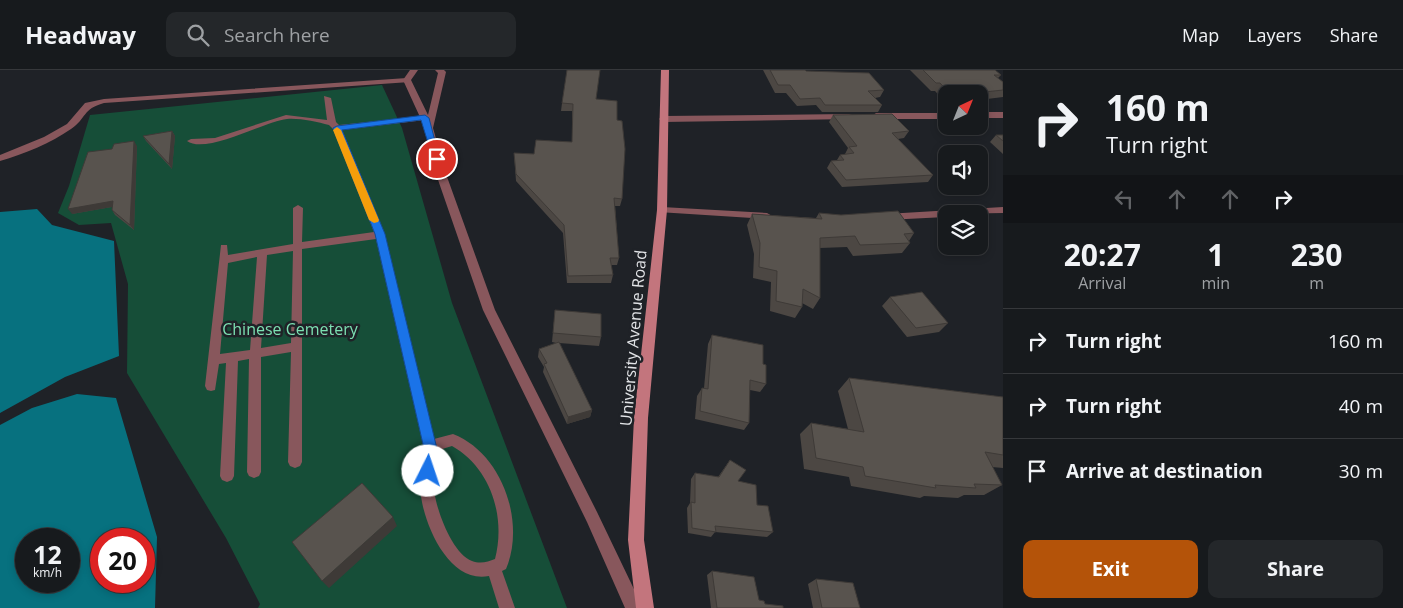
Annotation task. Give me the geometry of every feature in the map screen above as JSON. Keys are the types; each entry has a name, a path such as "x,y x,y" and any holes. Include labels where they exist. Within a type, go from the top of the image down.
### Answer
{"main road":[{"name":"University Avenue Road","path":"645,608 636,540 637,512 641,418 662,210 665,70"}],"street":[{"path":"414,70 407,80 427,123 441,174 489,310 592,517 634,608"},
{"path":"427,123 441,78 442,72 439,70"},
{"path":"988,115 1003,115"},
{"path":"663,119 938,116"},
{"path":"662,210 776,217"},
{"path":"873,218 1003,210"}],"lane":[{"path":"0,158 47,139 70,126 88,105 104,101 407,80"},
{"path":"327,98 334,126 380,234 431,453"},
{"path":"191,141 216,140 286,117 334,126 427,123"},
{"path":"295,462 298,208"},
{"path":"223,260 298,246 380,234"},
{"path":"211,386 224,247"},
{"path":"254,472 255,353 262,252"},
{"path":"213,360 296,347"},
{"path":"227,476 232,357"},
{"path":"453,440 480,459 490,474 504,512 506,550 501,564 494,568 486,571 464,565 448,546 429,503 427,484 431,453 434,445 453,440"},
{"path":"494,568 507,608"}],"green space":[{"name":"Chinese Cemetery","path":"382,85 402,128 452,303 567,608 258,608 260,604 226,538 127,373 128,284 111,223 79,225 58,213 69,186 90,115"}],"water":[{"path":"37,209 52,225 114,241 119,356 65,377 0,413 0,212"},
{"path":"77,394 116,398 154,528 90,528 90,593 155,593 155,530 157,537 155,608 0,608 0,425 32,408"}],"building":[{"path":"567,70 600,70 596,99 617,101 617,120 622,121 625,149 622,199 614,198 619,258 610,258 613,275 568,276 564,225 516,174 514,153 534,154 536,140 572,142 573,104 562,103"},
{"path":"770,70 869,73 884,90 868,91 882,105 825,105 820,98 800,99 790,85 778,85"},
{"path":"923,70 995,70 1001,75 994,75 1003,82 1003,90 988,92 988,85 942,85 936,83"},
{"path":"892,114 909,131 892,133 933,175 846,180 831,161 844,160 840,155 854,153 849,147 857,146 833,115"},
{"path":"172,131 169,164 143,136"},
{"path":"996,135 1003,135 1003,141"},
{"path":"134,141 130,225 112,210 113,201 68,209 88,152 112,149 114,144"},
{"path":"898,211 914,233 904,234 910,243 860,245 855,236 820,238 820,298 803,289 802,307 776,301 777,271 759,267 760,243 752,214 822,219 819,213 841,215"},
{"path":"922,292 948,323 916,328 890,297"},
{"path":"555,310 601,314 601,337 553,333"},
{"path":"712,335 763,345 766,384 750,380 749,423 700,411 702,388 708,389"},
{"path":"559,342 592,410 568,417 544,364 547,363 539,349"},
{"path":"849,378 1003,397 1003,455 985,452 1002,485 974,484 976,488 935,485 936,488 865,476 863,467 816,458 811,423 864,432"},
{"path":"730,460 746,470 738,481 756,485 757,505 768,506 773,532 715,526 716,532 692,528 691,502 695,503 695,473 719,477"},
{"path":"362,483 393,517 322,581 292,542"},
{"path":"712,571 754,577 759,600 764,601 765,604 783,606 783,608 717,608"},
{"path":"816,579 853,583 860,608 822,608"}],"slow traffic":[{"path":"337,130 374,220"}],"route":[{"path":"428,471 431,453 380,234 337,128 425,118 437,159"}]}
